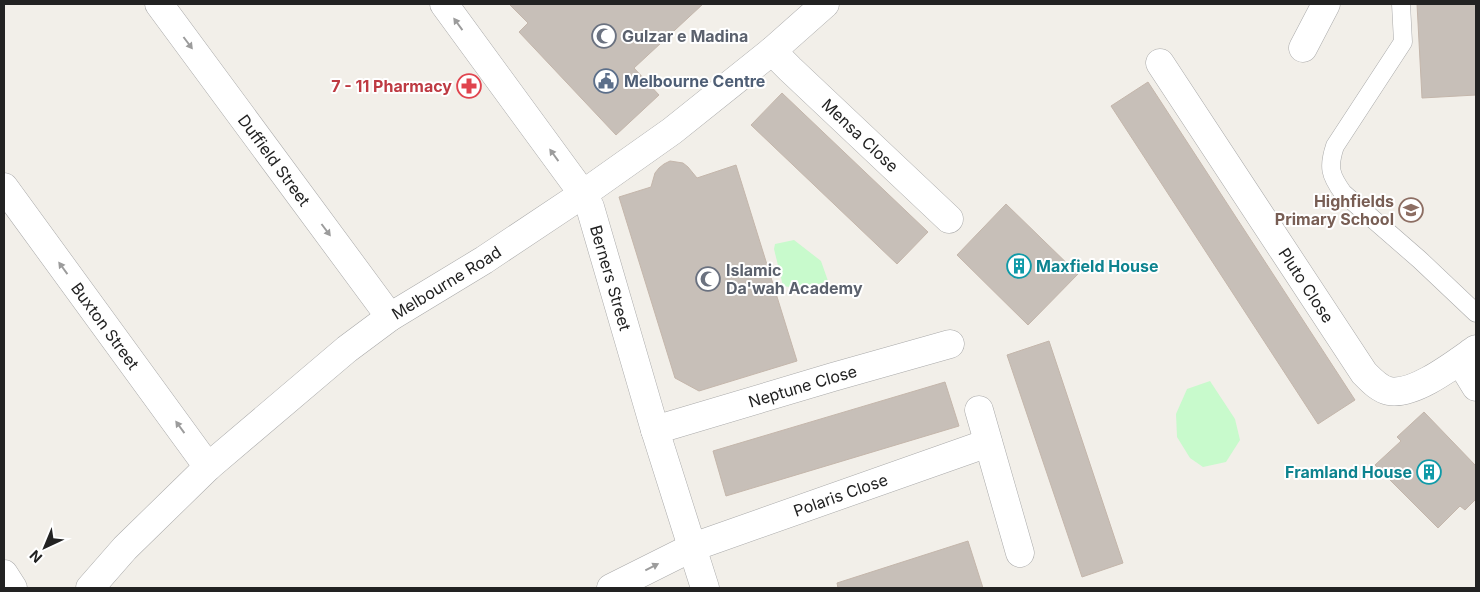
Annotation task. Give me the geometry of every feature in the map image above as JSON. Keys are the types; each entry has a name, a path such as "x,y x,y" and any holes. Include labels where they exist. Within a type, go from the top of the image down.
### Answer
{"street":[{"name":"Duffield Street","path":"159,4 390,317"},
{"name":"Berners Street","path":"444,4 583,194 590,207 655,430 705,588"},
{"name":"Melbourne Road","path":"90,588 125,548 208,467 347,349 390,317 484,260 583,194 672,131 772,51 825,4"},
{"path":"1303,48 1326,4"},
{"name":"Mensa Close","path":"772,51 949,219"},
{"name":"Pluto Close","path":"1160,63 1364,373 1387,391 1399,392 1415,388 1468,355"},
{"name":"Buxton Street","path":"4,187 208,467"},
{"name":"Neptune Close","path":"655,430 950,344"},
{"path":"1468,355 1476,388"},
{"path":"979,410 1020,553"},
{"name":"Polaris Close","path":"611,588 693,546 988,443"},
{"path":"4,574 13,588"}],"lane":[{"path":"1401,4 1404,42 1335,146 1330,168 1334,181 1343,194 1420,260 1476,313"}],"green space":[{"path":"794,240 821,261 828,281 803,289 783,286 774,249 775,244"},
{"path":"1210,381 1235,419 1240,440 1226,462 1203,467 1190,458 1177,437 1176,414 1187,389"}],"building":[{"name":"Melbourne Centre","path":"509,4 703,4 634,68 659,95 616,135 519,32 528,23"},
{"path":"1417,4 1476,4 1476,95 1422,98"},
{"path":"1148,82 1355,400 1318,424 1111,106"},
{"path":"782,93 928,232 897,264 751,125"},
{"name":"Islamic Da'wah Academy","path":"670,161 683,163 697,178 736,165 797,361 699,391 675,378 619,197 651,187 655,173"},
{"name":"Maxfield House","path":"1006,204 1078,274 1028,325 957,255"},
{"path":"1049,341 1123,563 1082,577 1007,355"},
{"path":"945,382 959,426 726,496 713,451"},
{"name":"Framland House","path":"1424,412 1476,466 1476,499 1465,510 1460,506 1438,528 1375,465 1401,441 1397,437"},
{"path":"968,541 983,588 838,588 837,583"}],"place":[{"name":"Gulzar e Madina","path":"604,36"},
{"name":"Melbourne Centre","path":"606,81"},
{"name":"7 - 11 Pharmacy","path":"469,86"},
{"name":"Highfields Primary School","path":"1411,210"},
{"name":"Maxfield House","path":"1019,266"},
{"name":"Islamic Da'wah Academy","path":"708,279"},
{"name":"Framland House","path":"1429,472"}]}
